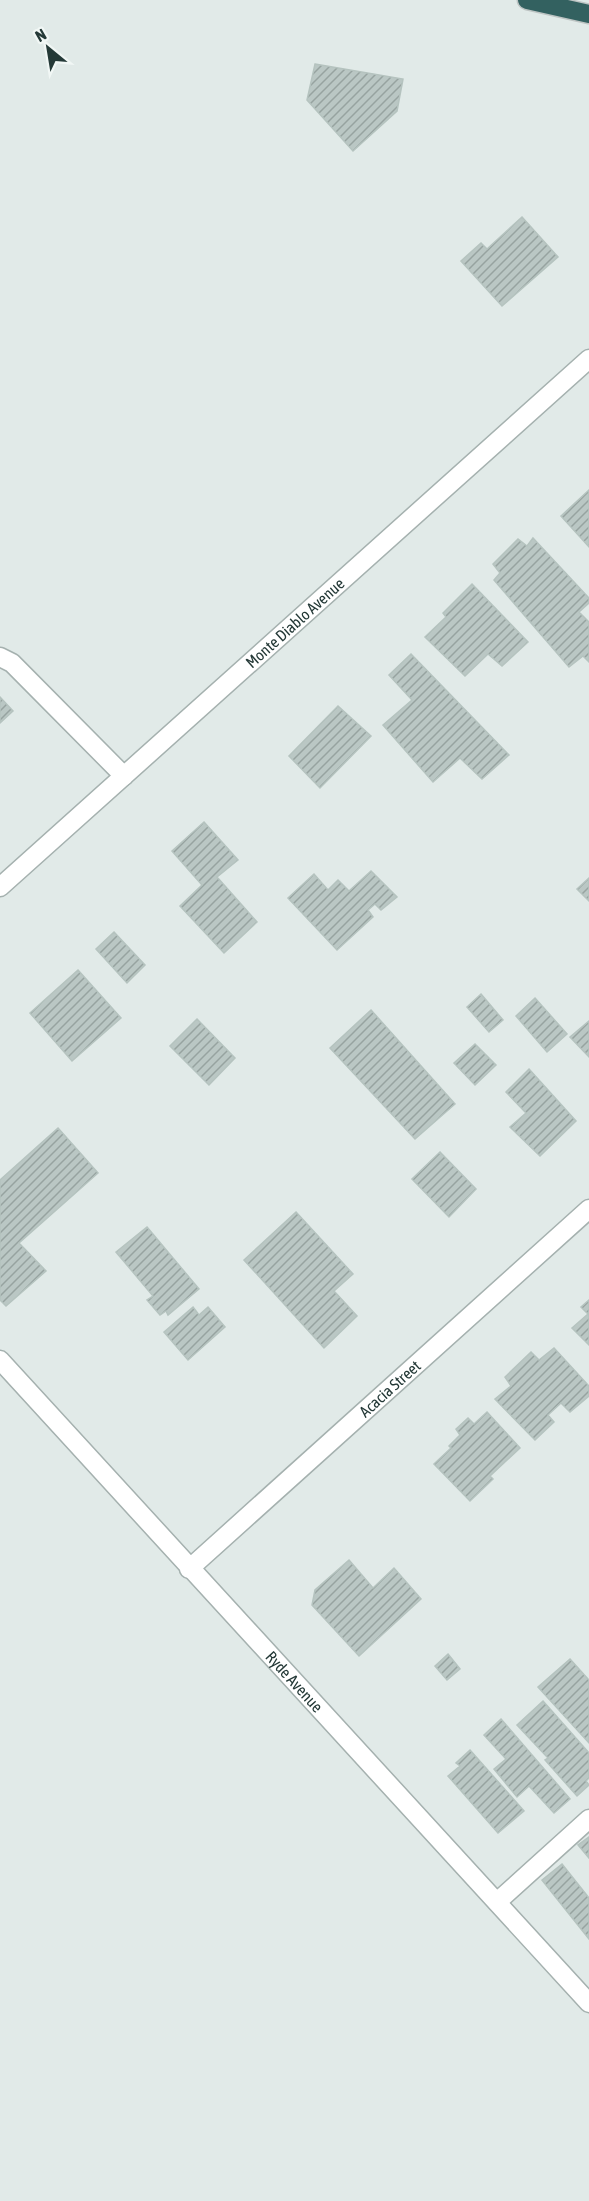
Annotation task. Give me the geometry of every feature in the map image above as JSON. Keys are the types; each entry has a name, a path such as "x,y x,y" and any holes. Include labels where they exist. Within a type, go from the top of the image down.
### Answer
{"highway":[{"path":"527,0 589,14"}],"street":[{"name":"Monte Diablo Avenue","path":"0,887 589,359"},
{"path":"0,657 12,663 124,776"},
{"name":"Acacia Street","path":"189,1569 589,1209"},
{"name":"Ryde Avenue","path":"0,1360 189,1569 589,2003"},
{"path":"496,1902 589,1819"}],"building":[{"path":"315,64 403,79 397,111 353,151 307,100"},
{"path":"522,217 558,257 502,306 461,261 481,243 487,249"},
{"path":"589,490 589,547 561,516"},
{"path":"533,538 589,598 589,603 579,612 589,622 589,662 583,656 569,667 494,580 500,573 493,564 518,539 527,546"},
{"path":"472,584 528,642 502,666 488,654 465,676 425,637 446,617 443,613"},
{"path":"411,654 509,755 482,779 460,758 433,782 383,725 412,700 389,675"},
{"path":"0,697 13,711 0,723"},
{"path":"338,706 371,736 320,788 289,756"},
{"path":"204,822 238,860 217,877 257,922 224,953 180,906 202,885 172,851"},
{"path":"371,871 397,897 381,910 375,904 368,910 373,917 337,950 288,898 314,874 328,890 338,880 349,891"},
{"path":"589,878 589,901 577,889"},
{"path":"114,932 145,965 127,983 96,949"},
{"path":"78,970 121,1018 72,1061 30,1013"},
{"path":"481,994 503,1020 489,1032 467,1007"},
{"path":"535,998 567,1034 547,1052 516,1016"},
{"path":"371,1010 455,1104 415,1139 330,1048"},
{"path":"197,1019 235,1058 209,1085 170,1046"},
{"path":"589,1021 589,1057 570,1037"},
{"path":"475,1044 496,1065 475,1085 454,1063"},
{"path":"529,1069 576,1121 540,1156 510,1127 526,1113 506,1092"},
{"path":"58,1128 98,1173 19,1243 46,1271 6,1306 0,1300 0,1180"},
{"path":"440,1152 476,1189 449,1217 412,1179"},
{"path":"296,1212 353,1274 334,1291 357,1316 324,1348 244,1260"},
{"path":"147,1227 199,1289 168,1315 166,1311 160,1315 147,1300 153,1296 116,1252"},
{"path":"589,1300 589,1345 572,1328 588,1314 581,1307"},
{"path":"193,1307 199,1315 208,1307 225,1327 188,1360 164,1332"},
{"path":"554,1348 589,1386 589,1396 570,1412 561,1403 548,1415 554,1422 535,1440 495,1399 511,1386 505,1377 531,1352 539,1360"},
{"path":"487,1412 520,1448 490,1476 493,1479 470,1501 434,1464 451,1448 449,1446 460,1435 456,1429 468,1418 474,1424"},
{"path":"349,1560 373,1588 394,1568 421,1599 359,1656 312,1605 315,1590"},
{"path":"448,1654 460,1669 447,1680 435,1666"},
{"path":"570,1659 589,1680 589,1743 538,1687"},
{"path":"543,1701 589,1753 589,1778 586,1781 589,1785 577,1796 545,1760 548,1758 517,1725"},
{"path":"501,1719 570,1799 554,1813 529,1786 517,1797 494,1769 506,1759 484,1735"},
{"path":"470,1750 524,1811 498,1833 448,1776 460,1766 456,1763"},
{"path":"589,1837 589,1858 578,1845"},
{"path":"562,1864 589,1898 589,1939 542,1880"}]}
